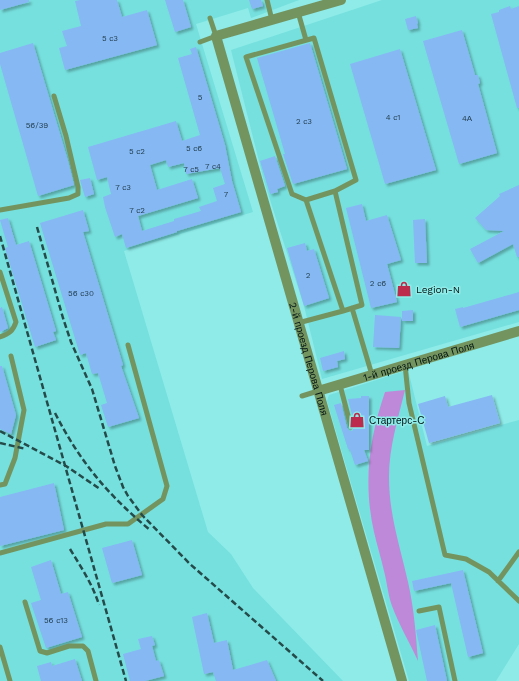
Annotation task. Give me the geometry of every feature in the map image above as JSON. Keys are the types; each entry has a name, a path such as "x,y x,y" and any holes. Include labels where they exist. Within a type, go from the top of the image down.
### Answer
{"street":[{"path":"216,36 298,12 318,3 341,0"},
{"name":"2-й проезд Перова Поля","path":"216,36 402,681"},
{"name":"1-й проезд Перова Поля","path":"318,391 519,331"}],"lane":[{"path":"267,0 272,20"},
{"path":"298,12 306,40"},
{"path":"200,42 216,36 210,18"},
{"path":"314,38 356,180 335,191 306,200 292,194 246,57 314,38"},
{"path":"0,210 64,199 78,194 78,187 66,136 54,96"},
{"path":"298,323 362,305 335,191"},
{"path":"306,200 343,311"},
{"path":"0,272 16,322 13,330 7,335 0,337"},
{"path":"352,308 372,375"},
{"path":"0,553 106,524 128,524 163,499 167,486 128,345"},
{"path":"0,485 5,484 15,458 24,410 10,356"},
{"path":"405,365 409,403 445,555 466,559 489,572 519,601"},
{"path":"340,385 351,427"},
{"path":"302,396 318,391"},
{"path":"498,581 519,552"},
{"path":"25,602 40,650 47,653 68,646 83,646 88,651 96,681"},
{"path":"419,611 439,607 455,681"},
{"path":"0,648 10,681"}],"shaded area":[{"path":"0,0 299,0 251,18 248,8 196,24 253,212 124,251 208,532 231,554 253,588 343,681 0,681"},
{"path":"382,0 519,0 519,322 322,379 304,306 264,181 231,50"},
{"path":"408,370 427,446 519,420 519,644 496,681 409,681 327,401 329,395"},
{"path":"405,390 394,433 389,466 389,491 398,543 412,602 418,661 391,602 374,532 368,479 369,461 375,427 385,392"}],"building":[{"path":"0,0 29,0 29,2 0,10"},
{"path":"117,0 122,17 147,10 157,45 65,70 59,48 67,46 62,31 81,26 75,1"},
{"path":"165,0 183,0 191,27 175,32"},
{"path":"249,0 261,0 263,6 252,9"},
{"path":"510,6 511,9 519,6 519,108 517,108 491,14 499,12 499,10"},
{"path":"416,16 418,28 408,30 405,19"},
{"path":"462,30 475,75 478,75 480,83 478,84 497,153 459,164 423,41"},
{"path":"33,43 74,185 38,196 0,64 0,53"},
{"path":"310,43 347,169 293,184 283,154 285,154 257,58"},
{"path":"196,47 225,145 232,181 241,212 126,248 122,234 115,237 105,207 103,197 111,194 107,177 97,180 88,147 176,121 182,141 200,135 178,58 192,54 190,49","holes":["166,160 168,167 184,163 186,174 220,168 225,184 213,188 217,201 199,207 201,211 142,231 138,216 198,198 192,179 157,190 150,165"]},
{"path":"400,49 436,170 385,184 350,64"},
{"path":"275,156 285,186 277,189 278,192 270,194 260,161"},
{"path":"90,178 94,194 85,197 80,180"},
{"path":"519,185 519,257 517,257 513,244 478,263 470,249 504,231 486,230 475,218 500,196 499,194"},
{"path":"362,204 366,221 387,215 401,260 387,264 397,302 371,308 346,208"},
{"path":"83,210 89,231 83,232 123,365 121,366 139,418 108,427 101,405 107,403 98,373 92,374 86,353 80,355 40,223"},
{"path":"8,218 16,245 29,241 56,331 53,332 56,340 35,347 5,248 8,247 0,220"},
{"path":"425,219 427,263 415,263 413,220"},
{"path":"305,243 307,251 314,249 329,298 304,306 287,248"},
{"path":"519,292 519,310 460,327 455,309"},
{"path":"2,307 8,328 0,332 0,308"},
{"path":"413,310 413,321 402,321 402,311"},
{"path":"375,315 401,317 399,348 373,347"},
{"path":"344,351 345,359 337,361 338,367 323,371 320,358"},
{"path":"0,366 2,366 16,415 11,434 0,429"},
{"path":"492,395 500,423 429,443 418,404 445,396 448,407"},
{"path":"361,396 369,396 369,450 364,450 368,461 355,465 350,450 348,449 334,405 341,403 347,428 352,431 355,426 348,399 361,398"},
{"path":"54,483 64,530 0,546 0,497"},
{"path":"132,540 142,575 112,583 102,548"},
{"path":"51,560 61,594 68,592 82,637 46,648 31,603 41,600 31,567"},
{"path":"463,570 483,653 468,657 451,583 414,591 412,581"},
{"path":"207,613 214,643 227,640 233,670 267,660 276,681 216,681 213,672 204,674 192,617"},
{"path":"435,625 447,681 427,681 416,630"},
{"path":"152,636 155,645 152,646 156,661 159,660 164,676 145,681 130,681 123,654 141,649 138,639"},
{"path":"75,659 82,681 41,681 37,666 51,662 52,666"}],"railway":[{"path":"37,227 71,342 92,389 115,466 128,496 142,515 190,564 323,681"},
{"path":"0,236 126,681"},
{"path":"55,413 74,447 96,477 121,504 150,530"},
{"path":"0,431 66,466 100,489"},
{"path":"0,443 26,449"},
{"path":"70,549 90,583 99,605"}],"place":[{"name":"Legion-N","path":"404,289"},
{"name":"Стартерс-С","path":"357,420"}]}
